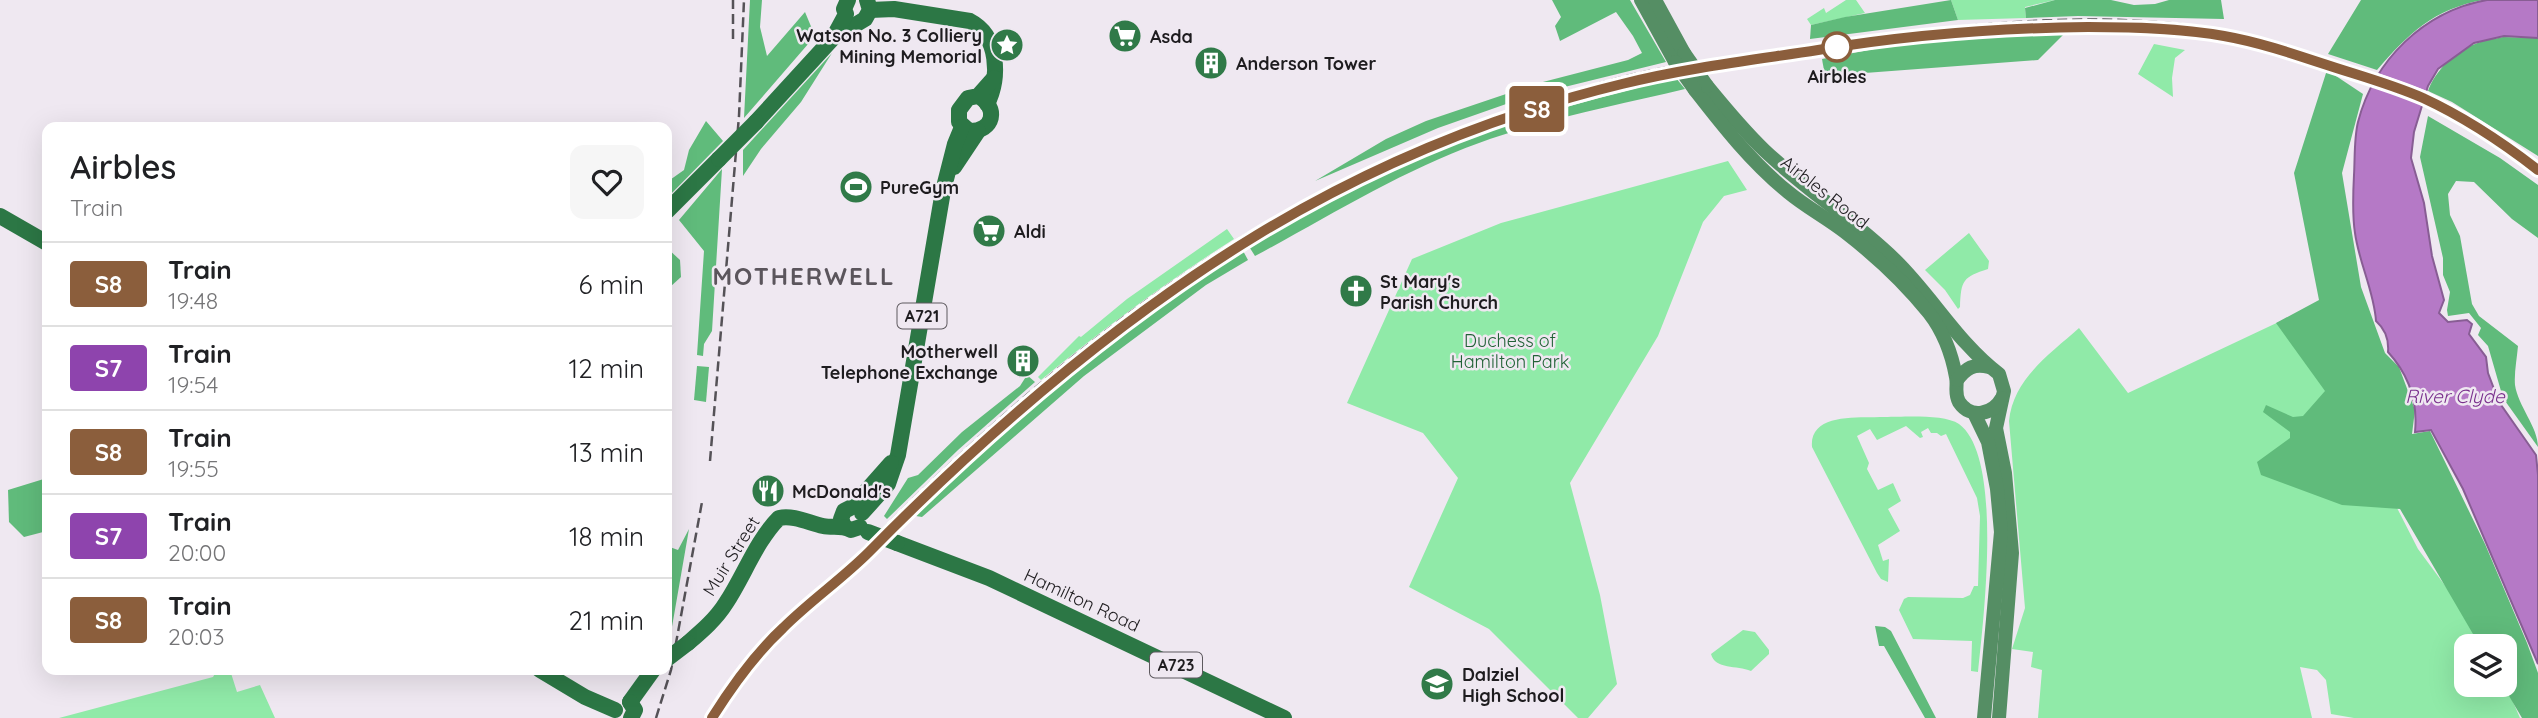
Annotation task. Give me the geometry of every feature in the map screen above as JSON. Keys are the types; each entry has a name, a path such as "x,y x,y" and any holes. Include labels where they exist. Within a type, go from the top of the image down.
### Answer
{"main road":[{"name":"Airbles Road","path":"1641,0 1732,138 1788,192 1878,259 1912,293 1943,335 1957,380 1955,388 1958,400 1964,408 1974,413 1988,442 1997,489 2001,532 1984,718"},
{"name":"Airbles Road","path":"1655,0 1680,57"},
{"name":"A721","path":"847,7 851,20 866,11 894,9 970,22 979,26 993,50 995,66 994,78 983,100"},
{"name":"A721","path":"833,38 847,7"},
{"name":"A721","path":"672,206 756,122 833,38 866,11"},
{"name":"Airbles Road","path":"1701,88 1764,150 1884,248 1909,273 1958,337 1998,374 2003,382 1996,428 2005,473 2012,553 1999,718"},
{"name":"A721","path":"968,98 983,100 991,114 986,127 970,129 959,122 959,110 968,98"},
{"name":"A721","path":"858,521 888,484 898,455 947,178 970,129"},
{"path":"0,216 42,240"},
{"path":"1957,380 1970,367 1989,367"},
{"path":"1974,413 1991,411 2002,398"},
{"name":"Muir Street","path":"672,655 711,624 779,517 788,516 825,526 858,521"},
{"name":"Hamilton Road","path":"858,521 897,543 999,583 1284,718"},
{"path":"548,675 585,697 624,712 649,675"}],"green space":[{"path":"750,0 762,0 760,27 767,56 805,12 815,36 744,118"},
{"path":"1552,0 1630,0 1666,62 1532,95 1438,128 1315,181 1386,139 1426,121 1539,83 1628,60 1642,53 1616,12 1560,41 1555,26 1561,17"},
{"path":"1846,0 1856,0 1865,13 1811,25 1807,19 1824,8 1826,13"},
{"path":"1951,0 2055,0 2025,7 2026,18 1958,20"},
{"path":"1951,0 1958,20 1810,39 1811,25"},
{"path":"2055,0 2111,0 2134,5 2169,0 2221,0 2224,19 2078,16 2026,18 2025,8"},
{"path":"2361,0 2483,0 2436,16 2412,34 2377,70 2328,54"},
{"path":"2014,33 2063,35 2038,60 1825,76 1822,59 1921,40"},
{"path":"2503,37 2538,38 2538,156 2452,102 2428,91 2441,69 2460,51"},
{"path":"2154,44 2185,50 2175,58 2173,97 2138,74"},
{"path":"832,53 801,102 761,149 743,176 743,150"},
{"path":"2327,70 2363,94 2342,173 2361,287 2385,353 2399,367 2415,410 2412,434 2430,431 2485,544 2527,643 2538,673 2538,718 2522,718 2510,697 2517,697 2517,634 2473,634 2400,509 2342,505 2261,475 2257,462 2290,438 2290,432 2263,412 2266,405 2293,417 2303,416 2325,391 2276,323 2319,300 2294,173"},
{"path":"1676,78 1685,89 1504,134 1421,167 1255,256 1248,245 1377,178 1452,145 1546,113"},
{"path":"2428,116 2500,158 2538,185 2538,238 2512,219 2474,182 2456,181 2448,194 2450,215 2460,236 2472,304 2479,316 2518,346 2515,385 2535,432 2538,447 2503,398 2488,346 2478,335 2481,328 2469,313 2448,316 2450,292 2443,275 2443,258 2420,157"},
{"path":"706,121 723,141 672,193 672,178 684,170 689,150"},
{"name":"Duchess of Hamilton Park","path":"1728,161 1747,190 1724,196 1703,222 1658,336 1570,483 1600,595 1617,684 1588,718 1578,718 1489,629 1409,587 1458,478 1423,433 1347,403 1412,259 1501,223"},
{"path":"722,169 712,331 704,344 703,356 697,355 704,251 679,220"},
{"path":"1227,229 1234,239 1135,306 1041,380 1038,377 1079,336"},
{"path":"1969,233 1989,261 1988,269 1968,277 1965,281 1958,309 1945,290 1925,270"},
{"path":"1242,249 1248,260 1206,285 1084,376 922,517 910,515 1071,376"},
{"path":"672,253 680,260 681,277 672,285"},
{"path":"2285,319 2395,504 2418,549 2481,634 2454,634 2454,697 2511,697 2520,718 2354,718 2331,714 2326,680 2317,670 2300,667 2312,718 2038,718 2042,670 2031,667 2033,652 2012,649 2025,608 2009,421 2012,406 2025,380 2035,368 2079,328 2128,393"},
{"path":"697,366 709,367 706,402 694,400"},
{"path":"1027,375 1035,382 958,450 887,519 884,516 908,478 918,475 962,432 1020,386"},
{"path":"1924,417 1959,424 1973,442 1982,470 1987,541 1978,672 1971,671 1972,641 1913,639 1899,610 1904,599 1908,597 1963,598 1970,595 1974,586 1978,586 1980,516 1977,498 1946,434 1941,436 1931,433 1928,428 1921,432 1923,437 1920,438 1906,426 1877,440 1870,429 1857,436 1869,463 1867,469 1878,490 1893,483 1901,501 1888,509 1900,531 1878,545 1883,561 1889,559 1888,582 1881,579 1877,573 1812,447 1813,436 1819,428 1838,419"},
{"path":"42,480 42,532 24,537 9,522 8,490"},
{"path":"689,529 672,627 672,548 678,550"},
{"path":"1875,626 1891,631 1936,718 1925,718 1884,646 1879,646"},
{"path":"1743,630 1755,632 1769,650 1769,654 1751,671 1717,663 1711,654"},
{"path":"232,675 237,692 260,685 275,718 59,718 213,677"}],"water":[{"name":"River Clyde","path":"2487,0 2538,0 2538,38 2504,36 2474,43 2438,69 2428,86 2414,132 2411,158 2424,203 2432,256 2444,300 2439,313 2448,322 2467,320 2472,324 2469,334 2486,357 2488,373 2499,402 2536,455 2538,664 2463,489 2431,430 2415,432 2415,410 2410,389 2402,370 2388,352 2386,335 2376,321 2353,219 2357,128 2376,78 2389,59 2423,27 2464,6"}],"pier":[{"path":"2375,72 2430,92 2426,105 2370,82"}],"railway":[{"path":"733,0 733,39"},
{"path":"710,461 739,116 744,0"},
{"path":"709,718 750,659 788,617 847,565 957,457 1064,364 1120,320 1237,240 1336,185 1415,148 1536,102 1643,72 1915,32 2070,20 2172,23 2264,39 2389,80 2465,115 2538,163"},
{"path":"672,665 702,502"},
{"path":"656,718 669,675"}],"train":[{"name":"S8","path":"712,718 738,679 783,628 866,555 930,490 1025,405 1127,324 1212,264 1299,212 1428,148 1525,112 1624,83 1868,42 2034,27 2151,27 2222,36 2269,46 2382,82 2454,114 2485,132 2538,170"}],"place":[{"name":"Asda","path":"1125,36"},
{"name":"Watson No. 3 Colliery Mining Memorial","path":"1007,45"},
{"name":"Airbles","path":"1837,47"},
{"name":"Anderson Tower","path":"1211,63"},
{"name":"PureGym","path":"856,187"},
{"name":"Aldi","path":"989,231"},
{"name":"St Mary's Parish Church","path":"1356,291"},
{"name":"Motherwell Telephone Exchange","path":"1023,361"},
{"name":"McDonald's","path":"768,491"},
{"name":"Dalziel High School","path":"1437,684"}],"district":[{"name":"MOTHERWELL","path":"804,276"}]}
